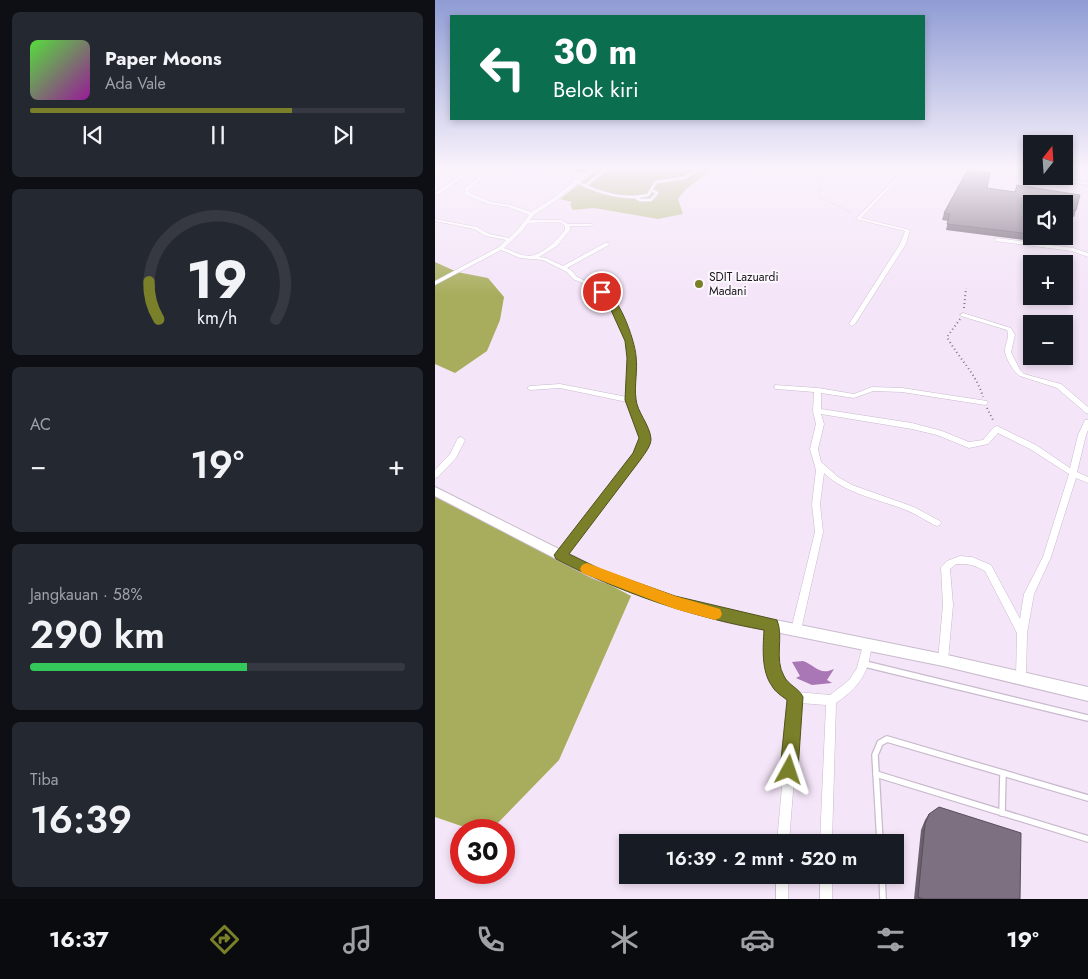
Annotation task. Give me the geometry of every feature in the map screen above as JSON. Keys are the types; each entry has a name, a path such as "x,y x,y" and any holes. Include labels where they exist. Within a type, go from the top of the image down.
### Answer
{"main road":[{"path":"435,491 597,574 675,602 726,616 943,660 1088,694"}],"street":[{"path":"523,211 532,214"},
{"path":"435,283 501,248 536,211"},
{"path":"852,324 903,244 908,230 858,219 866,211"},
{"path":"435,220 475,228 488,235 509,239"},
{"path":"525,222 561,221 567,225 590,225"},
{"path":"531,259 555,245 568,230 567,225"},
{"path":"997,240 1073,250 1088,255"},
{"path":"563,268 607,244"},
{"path":"501,248 531,259 544,259 563,268 575,278 593,286 610,298 629,341 632,358 631,400 645,438 643,447 561,555"},
{"path":"963,315 1009,329 1012,335 1008,352 1017,371 1022,375 1059,386 1088,411"},
{"path":"529,388 560,386 631,400"},
{"path":"777,387 818,390 854,396 873,389 902,390 985,403"},
{"path":"796,630 819,532 816,504 820,470 814,448 820,424 817,411 818,390"},
{"path":"817,411 912,426 939,433 969,445 985,442 997,429 1033,447 1073,473 1088,480"},
{"path":"1021,678 1022,633 1029,594 1047,557 1073,473 1081,435 1088,422"},
{"path":"435,475 453,456 461,440"},
{"path":"818,463 835,479 849,487 911,509 937,523"},
{"path":"943,660 948,605 945,567 949,562 962,559 981,563 988,568 1022,633"},
{"path":"772,625 770,654 777,681 795,697 831,700 850,688 865,664 867,644"},
{"path":"784,834 795,697"},
{"path":"826,834 831,700"},
{"path":"782,884 782,899"},
{"path":"825,884 826,899"}],"lane":[{"path":"865,664 1088,718"},
{"path":"880,834 875,755 879,743 887,739 1088,798"},
{"path":"1002,813 1003,773"},
{"path":"876,774 1088,839"},
{"path":"882,884 883,899"}],"path":[{"path":"966,288 963,315 948,333 947,337 957,355 978,380 985,403 997,429"}],"green space":[{"path":"611,211 682,211 683,214 658,219"},
{"path":"435,262 457,272 488,278 504,297 500,320 487,351 455,373 435,364"},
{"path":"435,492 631,596 559,760 502,819 450,819 450,822 435,817"}],"shaded area":[{"path":"803,661 821,671 834,669 827,680 832,683 812,685 796,678 800,676 792,662"}],"building":[{"path":"945,211 1023,211 1023,233 947,224 950,214 944,213"},
{"path":"939,807 1021,833 1020,899 923,899 918,897 925,824 929,814"}],"slow traffic":[{"path":"587,569 623,584 715,614"}],"place":[{"name":"SDIT Lazuardi Madani","path":"699,284"}],"route":[{"path":"602,292 610,298 629,341 632,358 629,387 631,400 645,438 643,447 637,456 614,483 561,555 597,574 675,602 726,616 772,625 770,654 777,681 795,697 789,770"}]}
